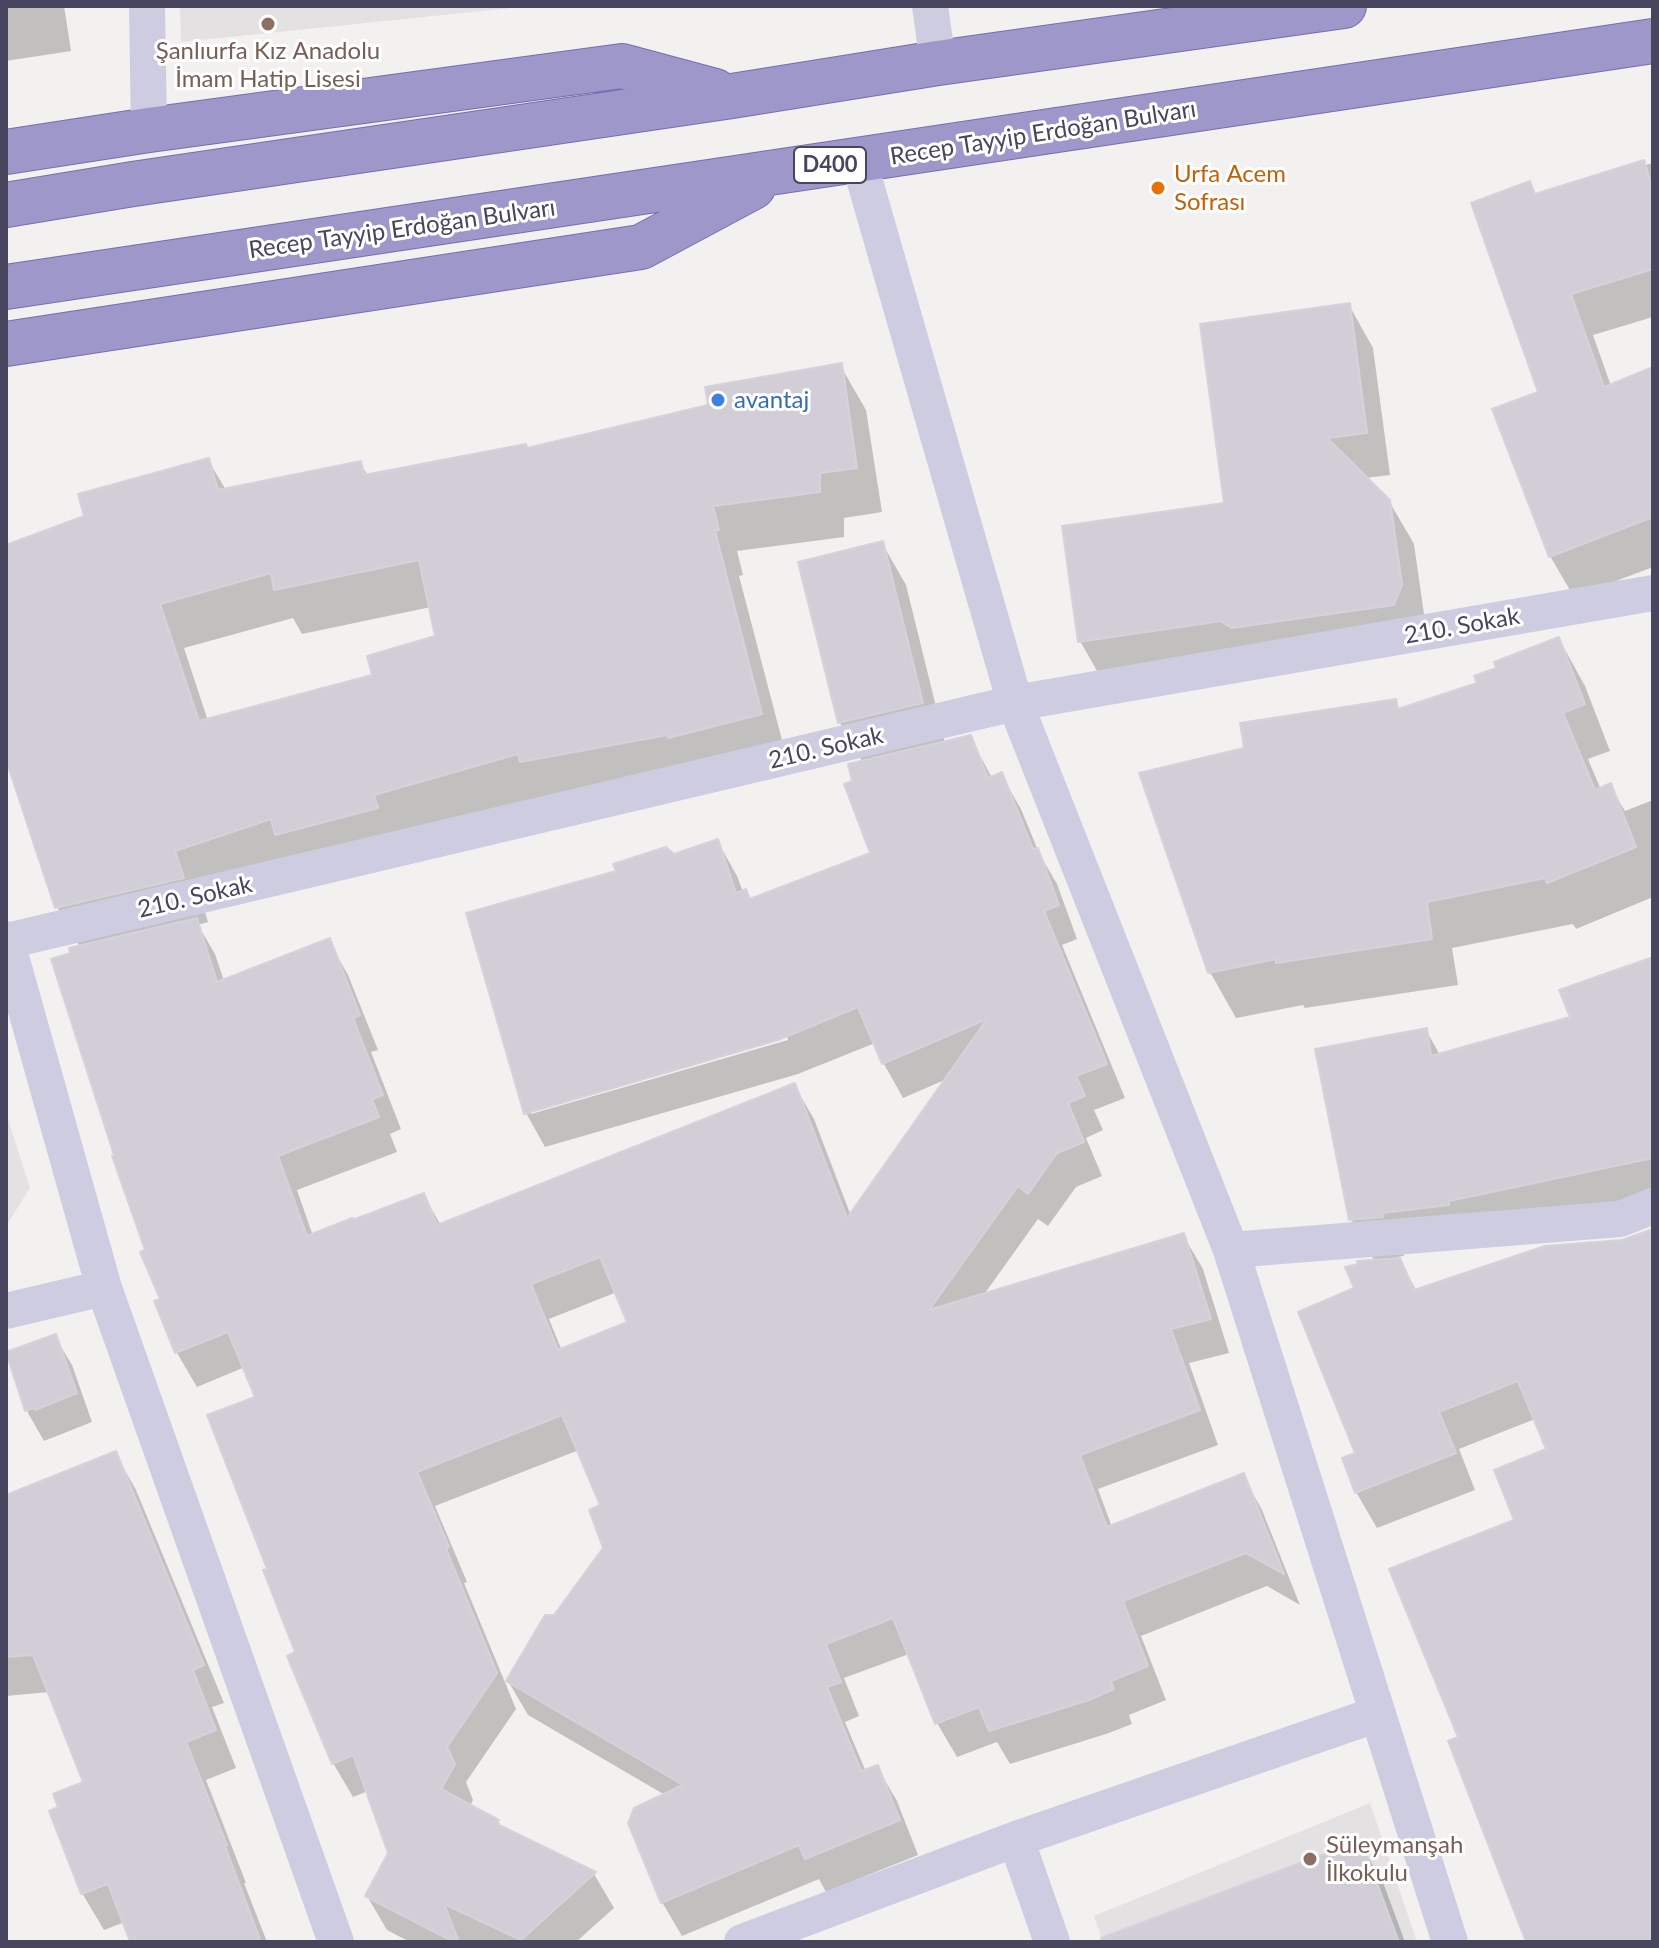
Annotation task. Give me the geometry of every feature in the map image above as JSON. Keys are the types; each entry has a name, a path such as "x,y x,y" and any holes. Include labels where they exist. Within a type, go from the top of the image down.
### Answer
{"highway":[{"path":"6,205 938,63 1344,6"},
{"name":"Recep Tayyip Erdoğan Bulvarı","path":"6,287 1653,41"},
{"path":"6,152 622,66 732,96"},
{"path":"6,344 641,247 781,173"}],"street":[{"path":"147,6 149,130"},
{"path":"930,6 938,63"},
{"path":"859,161 1015,703 1231,1250 1450,1942"},
{"name":"210. Sokak","path":"6,940 1015,703 1653,593"},
{"path":"6,940 104,1288 336,1942"},
{"path":"1231,1250 1620,1219 1653,1206"},
{"path":"6,1311 104,1288"},
{"path":"742,1942 1016,1839 1378,1714"},
{"path":"1016,1839 1052,1942"}],"shaded area":[{"name":"Şanlıurfa Kız Anadolu İmam Hatip Lisesi","path":"180,6 531,6 181,42"},
{"path":"6,1113 30,1188 6,1226"},
{"name":"Süleymanşah İlkokulu","path":"1370,1803 1417,1942 1103,1942 1094,1916"}],"building":[{"path":"1644,160 1653,190 1653,269 1571,294 1604,387 1653,367 1653,517 1549,557 1492,409 1538,392 1471,203 1530,181 1535,194"},
{"path":"1350,303 1367,433 1327,438 1390,500 1402,585 1394,605 1231,628 1221,621 1078,642 1062,526 1224,503 1200,324"},
{"path":"842,363 857,468 820,473 820,492 713,506 719,530 715,531 762,714 668,738 667,735 520,762 518,754 374,795 378,808 275,835 271,819 175,851 184,878 55,908 6,760 6,545 84,516 78,494 209,458 218,490 361,461 364,475 526,444 527,448 708,405 705,387","holes":["419,560 435,636 367,656 372,675 199,721 160,604 271,573 274,590"]},
{"path":"883,541 923,703 838,723 798,562"},
{"path":"1559,637 1585,704 1563,713 1595,790 1611,783 1636,847 1547,883 1545,878 1427,902 1432,939 1276,963 1276,959 1208,973 1139,773 1244,748 1240,723 1396,699 1398,709 1477,683 1474,676 1496,668 1494,662"},
{"path":"971,735 988,778 1002,772 1033,849 1038,848 1059,905 1044,911 1107,1064 1076,1076 1085,1096 1068,1103 1084,1142 1057,1153 1028,1194 1018,1186 929,1310 1184,1233 1211,1319 1171,1329 1200,1410 1080,1455 1107,1527 1244,1473 1284,1574 1246,1553 1123,1601 1148,1666 1111,1681 1114,1689 1089,1700 989,1731 979,1707 935,1724 893,1618 826,1644 841,1682 827,1687 861,1771 878,1765 900,1820 805,1859 799,1845 661,1903 628,1823 634,1808 683,1785 506,1681 545,1615 554,1615 603,1548 589,1510 600,1505 562,1415 417,1472 497,1673 447,1747 455,1764 441,1789 499,1820 497,1824 596,1872 521,1940 444,1904 459,1942 454,1942 365,1896 388,1853 353,1755 332,1764 287,1656 295,1652 263,1570 267,1569 207,1415 255,1397 228,1332 175,1353 154,1301 160,1299 140,1252 145,1250 112,1156 51,959 70,953 69,948 197,918 217,982 330,938 360,1015 353,1018 383,1095 372,1099 379,1117 278,1156 307,1236 424,1193 437,1225 795,1083 847,1218 987,1019 882,1064 858,1007 778,1040 524,1114 466,913 616,871 613,864 666,847 674,854 718,839 736,893 746,889 750,899 870,853 844,784 852,781 848,764","holes":["600,1257 627,1322 558,1350 531,1284"]},
{"path":"1653,957 1653,1158 1449,1201 1449,1205 1349,1220 1315,1049 1427,1028 1431,1056 1570,1017 1559,990"},
{"path":"1653,1229 1653,1942 1526,1942 1448,1741 1458,1737 1389,1569 1514,1520 1494,1470 1546,1449 1518,1381 1439,1412 1456,1453 1355,1493 1342,1458 1355,1453 1298,1312 1354,1288 1345,1267 1358,1264 1357,1261 1400,1258 1414,1290 1545,1246 1622,1240"},
{"path":"56,1334 77,1393 25,1411 6,1352"},
{"path":"116,1451 204,1665 193,1670 216,1730 186,1742 261,1942 130,1942 108,1884 81,1894 49,1811 58,1807 53,1794 83,1782 33,1655 6,1657 6,1495"},
{"name":"Süleymanşah İlkokulu","path":"1361,1840 1399,1942 1102,1942 1101,1938"}],"place":[{"name":"Şanlıurfa Kız Anadolu İmam Hatip Lisesi","path":"268,24"},
{"name":"Urfa Acem Sofrası","path":"1158,188"},
{"name":"avantaj","path":"718,400"},
{"name":"Süleymanşah İlkokulu","path":"1310,1859"}]}
